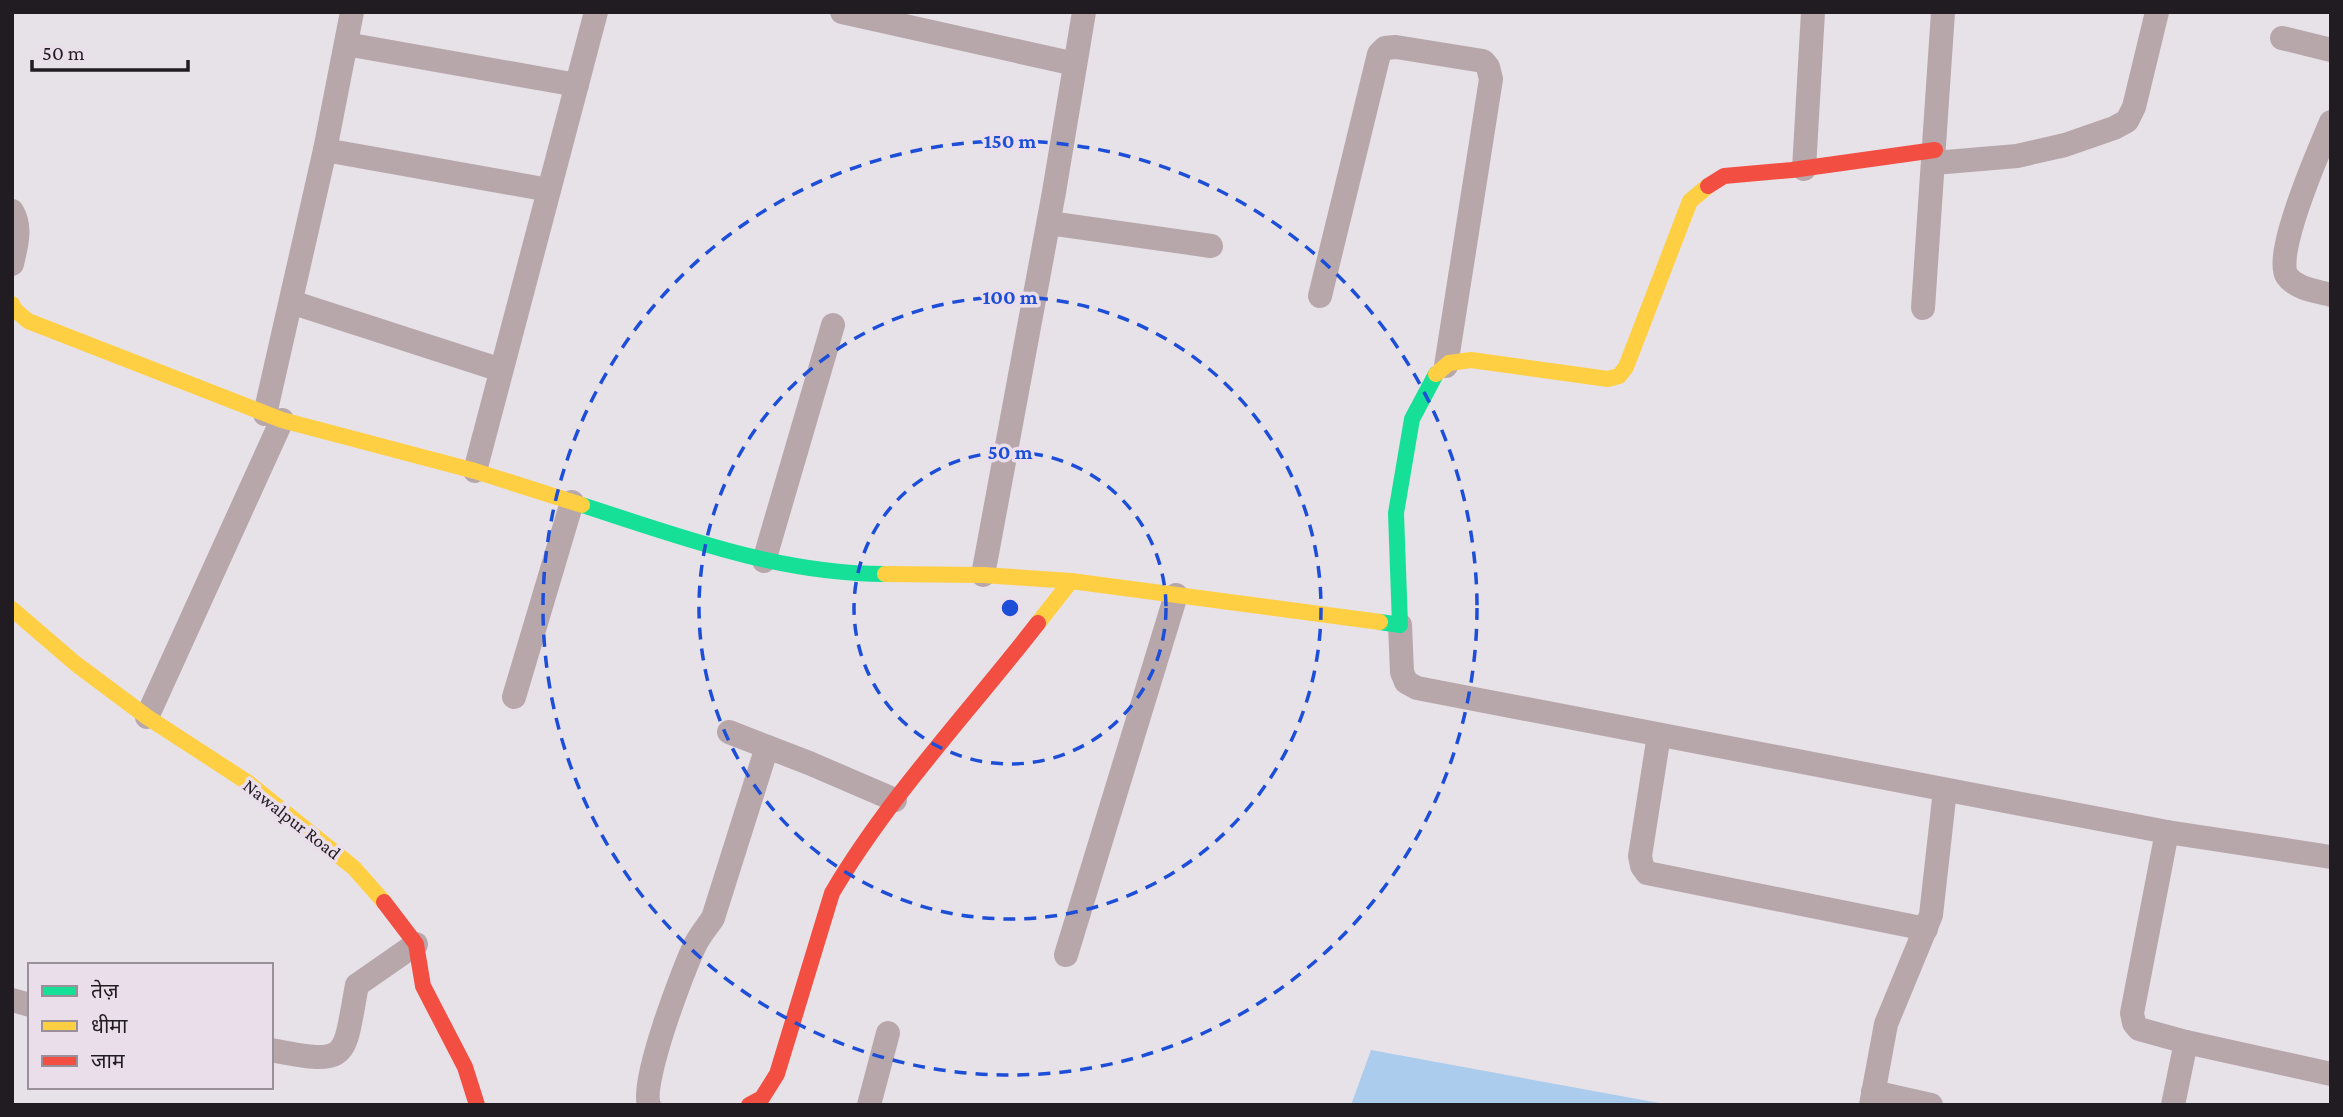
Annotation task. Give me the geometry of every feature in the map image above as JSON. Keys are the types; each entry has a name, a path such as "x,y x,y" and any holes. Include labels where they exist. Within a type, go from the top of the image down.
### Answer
{"street":[{"path":"147,717 274,417 291,302 352,12"},
{"path":"475,471 596,12"},
{"path":"842,12 1075,64"},
{"path":"983,575 1049,223 1084,12"},
{"path":"1804,169 1813,12"},
{"path":"1923,308 1943,12"},
{"path":"2157,12 2134,107 2127,121 2114,128 2066,145 2017,156 1934,156 1724,176 1701,190 1690,201 1626,367 1619,376 1608,379 1471,360 1446,366 1437,372 1412,419 1396,513 1402,672 1406,682 1417,688 2167,832 2331,858"},
{"path":"2283,38 2331,50"},
{"path":"346,44 577,85"},
{"path":"1320,296 1379,54 1385,48 1396,47 1483,61 1488,67 1491,79 1446,366"},
{"path":"2331,122 2309,175 2284,253 2286,275 2295,284 2331,295"},
{"path":"325,149 550,190"},
{"path":"12,211 17,219 18,232 12,264"},
{"path":"1049,223 1212,246"},
{"path":"291,302 501,370"},
{"path":"12,304 28,321 274,417 340,437 475,471 764,561 846,573 983,575 1071,581 1400,625"},
{"path":"764,561 832,325"},
{"path":"514,697 572,502"},
{"path":"749,1105 762,1098 777,1074 832,893 871,830 1071,581"},
{"path":"1066,955 1176,595"},
{"name":"Nawalpur Road","path":"12,609 76,664 147,717 247,782 354,869 416,944 424,986 466,1067 477,1105"},
{"path":"729,733 895,800"},
{"path":"1659,735 1640,856 1647,873 1926,929"},
{"path":"649,1105 646,1098 648,1084 658,1047 696,942 713,918 767,747"},
{"path":"1931,1105 1872,1098 1886,1024 1931,915 1945,790"},
{"path":"2167,832 2132,1013 2134,1023 2139,1028 2186,1042 2331,1074"},
{"path":"273,1050 314,1058 329,1057 342,1050 348,1035 357,985 416,944"},
{"path":"869,1105 888,1033"},
{"path":"2173,1105 2186,1042"}],"water":[{"path":"1371,1050 1659,1103 1659,1105 1351,1105"}],"traffic: fast":[{"path":"1380,622 1400,625 1396,513 1412,419 1436,374"},
{"path":"582,505 693,541 769,561 807,568 885,574"}],"traffic: slow":[{"path":"1436,374 1449,363 1471,360 1608,379 1619,376 1626,367 1690,201 1708,186"},
{"path":"12,304 28,321 282,420 475,471 582,505"},
{"path":"885,574 983,575 1071,581"},
{"path":"1038,623 1071,581 1380,622"},
{"path":"12,609 76,664 147,717 247,782 354,868 384,902"}],"traffic: jam":[{"path":"1708,186 1724,176 1792,170 1935,150"},
{"path":"749,1105 762,1098 777,1074 832,893 904,788 1038,623"},
{"path":"384,902 416,944 423,986 465,1067 477,1105"}]}
